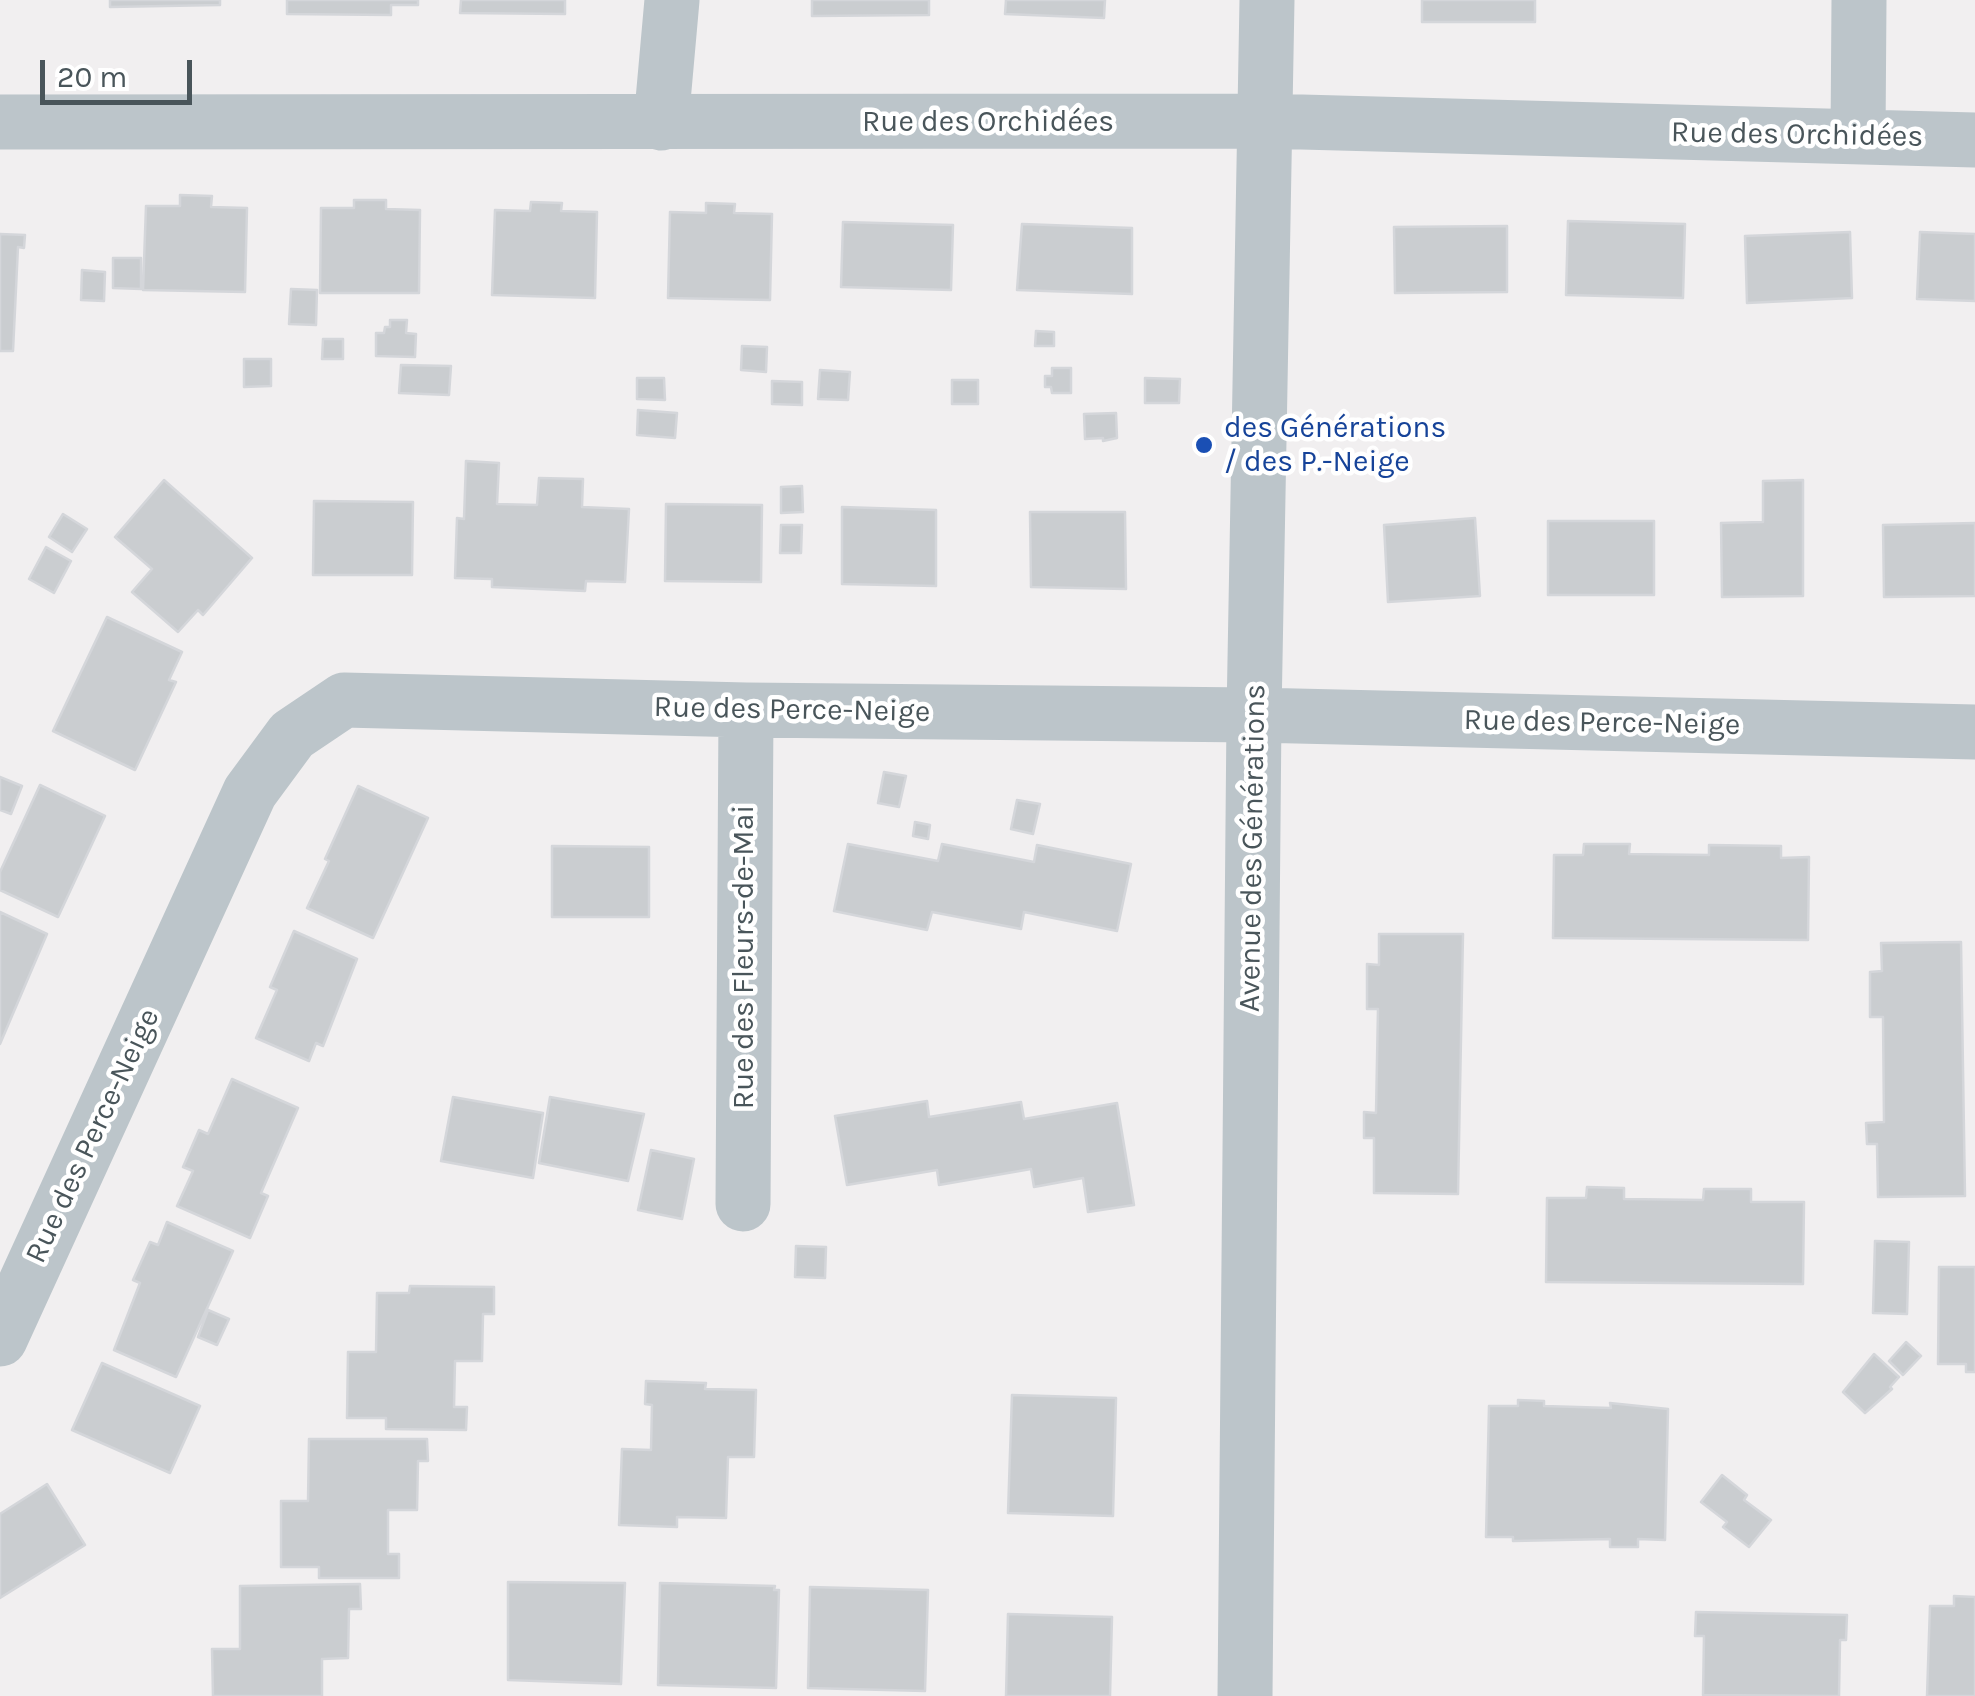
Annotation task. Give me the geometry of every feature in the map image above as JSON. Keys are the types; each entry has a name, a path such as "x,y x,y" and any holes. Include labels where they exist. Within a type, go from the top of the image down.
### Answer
{"street":[{"path":"661,123 672,0"},
{"name":"Avenue des Générations","path":"1246,1696 1254,715 1267,0"},
{"path":"1858,138 1859,0"},
{"name":"Rue des Orchidées","path":"0,122 1264,121 1975,140"},
{"name":"Rue des Perce-Neige","path":"0,1338 250,792 292,734 344,700 1975,732"},
{"name":"Rue des Fleurs-de-Mai","path":"742,1204 746,710"}],"building":[{"path":"110,0 220,0 220,5 110,7"},
{"path":"287,0 418,0 418,5 391,5 391,15 287,14"},
{"path":"461,0 565,0 565,14 460,13"},
{"path":"812,0 929,0 929,15 812,16"},
{"path":"1006,0 1105,0 1104,18 1005,14"},
{"path":"1422,0 1535,0 1535,22 1422,22"},
{"path":"180,195 212,196 211,207 247,208 245,292 143,290 146,206 180,206"},
{"path":"354,200 386,200 386,209 420,210 419,293 320,293 321,208 354,208"},
{"path":"531,202 562,203 561,211 597,212 595,298 492,295 495,210 530,211"},
{"path":"706,203 735,204 734,213 772,214 770,300 668,298 670,212 706,213"},
{"path":"1568,221 1685,224 1683,298 1566,295"},
{"path":"843,222 953,225 951,290 841,287"},
{"path":"1022,224 1132,228 1132,294 1017,290"},
{"path":"1507,226 1507,292 1395,293 1394,227"},
{"path":"1850,232 1852,298 1747,303 1745,236"},
{"path":"1920,232 1975,234 1975,301 1917,299"},
{"path":"0,234 25,235 24,248 18,247 13,351 0,351"},
{"path":"113,258 141,258 141,289 113,288"},
{"path":"82,270 105,272 104,301 81,300"},
{"path":"291,289 317,290 316,325 289,324"},
{"path":"390,320 407,320 406,333 416,334 415,357 376,356 376,333 384,333"},
{"path":"1036,331 1054,332 1054,346 1035,346"},
{"path":"323,339 343,339 343,359 322,359"},
{"path":"742,346 767,347 766,372 741,370"},
{"path":"244,359 271,359 271,386 244,387"},
{"path":"401,365 451,366 449,395 399,393"},
{"path":"1052,368 1071,368 1071,393 1052,393 1051,387 1045,387 1045,376 1052,376"},
{"path":"820,370 850,372 848,400 818,399"},
{"path":"637,378 664,378 665,400 637,399"},
{"path":"1145,378 1180,379 1179,403 1145,403"},
{"path":"952,380 978,380 978,404 952,404"},
{"path":"772,381 802,382 802,405 772,404"},
{"path":"638,410 677,413 675,438 637,435"},
{"path":"1116,413 1117,438 1085,439 1084,414"},
{"path":"466,461 499,463 497,504 537,505 539,478 583,479 582,507 629,509 625,582 586,581 585,591 492,587 492,579 455,578 457,518 464,519"},
{"path":"164,480 252,558 203,615 198,610 178,632 132,592 152,569 115,537"},
{"path":"1803,480 1803,596 1722,597 1721,523 1763,522 1763,481"},
{"path":"802,486 803,512 781,513 781,487"},
{"path":"314,501 413,502 412,575 313,575"},
{"path":"666,504 762,505 761,582 665,581"},
{"path":"842,507 936,510 936,586 842,584"},
{"path":"1030,512 1125,512 1126,589 1031,587"},
{"path":"63,514 87,529 72,552 49,537"},
{"path":"1475,518 1480,596 1388,602 1384,525"},
{"path":"1548,521 1654,521 1654,595 1548,595"},
{"path":"1975,523 1975,596 1884,597 1883,525"},
{"path":"781,525 802,525 801,553 780,553"},
{"path":"46,547 71,561 54,593 29,579"},
{"path":"107,617 182,652 169,680 176,682 135,770 53,731"},
{"path":"884,772 906,776 899,807 878,803"},
{"path":"0,777 22,786 11,814 0,810"},
{"path":"40,785 105,816 58,917 0,890 0,872"},
{"path":"358,786 428,818 373,938 307,908"},
{"path":"1017,800 1040,804 1033,834 1011,829"},
{"path":"915,822 930,825 928,839 913,836"},
{"path":"848,844 938,861 942,844 1034,862 1037,845 1131,864 1117,931 1024,912 1021,929 932,912 927,930 834,911"},
{"path":"1584,844 1630,844 1629,854 1709,855 1709,845 1781,846 1781,858 1809,857 1808,940 1553,938 1554,855 1583,855"},
{"path":"552,846 649,847 649,917 552,917"},
{"path":"0,912 47,934 0,1044"},
{"path":"294,931 357,959 323,1046 316,1043 309,1061 256,1038 277,990 270,987"},
{"path":"1379,934 1463,934 1458,1194 1374,1193 1374,1138 1364,1138 1364,1112 1376,1113 1378,1009 1367,1009 1367,964 1379,965"},
{"path":"1961,942 1965,1196 1878,1197 1877,1144 1867,1144 1866,1123 1884,1122 1883,1017 1870,1017 1870,972 1882,971 1881,943"},
{"path":"232,1079 298,1108 261,1193 268,1196 250,1238 177,1206 193,1171 183,1167 199,1130 208,1134"},
{"path":"453,1097 543,1113 533,1178 441,1161"},
{"path":"550,1097 644,1114 628,1181 539,1163"},
{"path":"927,1101 929,1117 1021,1102 1024,1119 1117,1103 1134,1205 1088,1212 1083,1178 1034,1187 1031,1169 939,1185 937,1170 847,1185 835,1116"},
{"path":"651,1150 694,1159 682,1219 638,1210"},
{"path":"1587,1187 1624,1188 1624,1199 1703,1200 1704,1189 1751,1189 1751,1202 1804,1202 1803,1284 1546,1282 1547,1198 1586,1198"},
{"path":"167,1222 233,1251 176,1377 114,1350 140,1283 133,1280 150,1242 158,1245"},
{"path":"1875,1241 1909,1242 1907,1314 1873,1313"},
{"path":"796,1246 826,1247 825,1278 795,1277"},
{"path":"1939,1267 1975,1267 1975,1372 1966,1372 1966,1364 1938,1364"},
{"path":"410,1286 494,1287 494,1314 483,1314 482,1361 455,1361 454,1407 467,1407 466,1430 386,1429 386,1418 347,1418 348,1352 376,1352 377,1293 409,1293"},
{"path":"208,1310 229,1319 217,1345 198,1337"},
{"path":"1906,1342 1921,1356 1903,1375 1889,1361"},
{"path":"1874,1354 1899,1377 1892,1389 1865,1413 1843,1392"},
{"path":"102,1363 200,1406 170,1473 72,1430"},
{"path":"646,1381 706,1383 705,1389 756,1390 754,1457 728,1457 726,1518 677,1517 677,1527 619,1525 622,1449 651,1450 652,1405 645,1404"},
{"path":"1012,1395 1116,1398 1113,1516 1008,1513"},
{"path":"1518,1400 1544,1401 1544,1406 1611,1408 1610,1403 1668,1409 1665,1540 1638,1539 1638,1547 1610,1547 1610,1539 1513,1541 1513,1537 1486,1537 1489,1406 1518,1406"},
{"path":"309,1439 427,1439 428,1461 418,1461 417,1510 388,1510 388,1554 399,1554 399,1578 319,1578 319,1567 281,1567 281,1501 308,1501"},
{"path":"1722,1475 1747,1495 1744,1500 1771,1520 1749,1547 1723,1527 1727,1522 1701,1502"},
{"path":"47,1484 85,1545 0,1598 0,1514"},
{"path":"508,1582 625,1583 621,1684 508,1680"},
{"path":"660,1583 775,1586 774,1590 779,1590 776,1688 658,1685"},
{"path":"360,1584 361,1609 349,1609 348,1658 322,1659 322,1696 213,1696 212,1649 240,1649 240,1586"},
{"path":"810,1587 928,1590 925,1691 808,1688"},
{"path":"1954,1596 1975,1597 1975,1696 1927,1696 1930,1606 1954,1606"},
{"path":"1696,1612 1847,1615 1846,1640 1840,1640 1839,1696 1703,1695 1704,1636 1695,1636"},
{"path":"1008,1614 1112,1617 1110,1696 1006,1696"}],"place":[{"name":"des Générations / des P.-Neige","path":"1204,445"}]}
